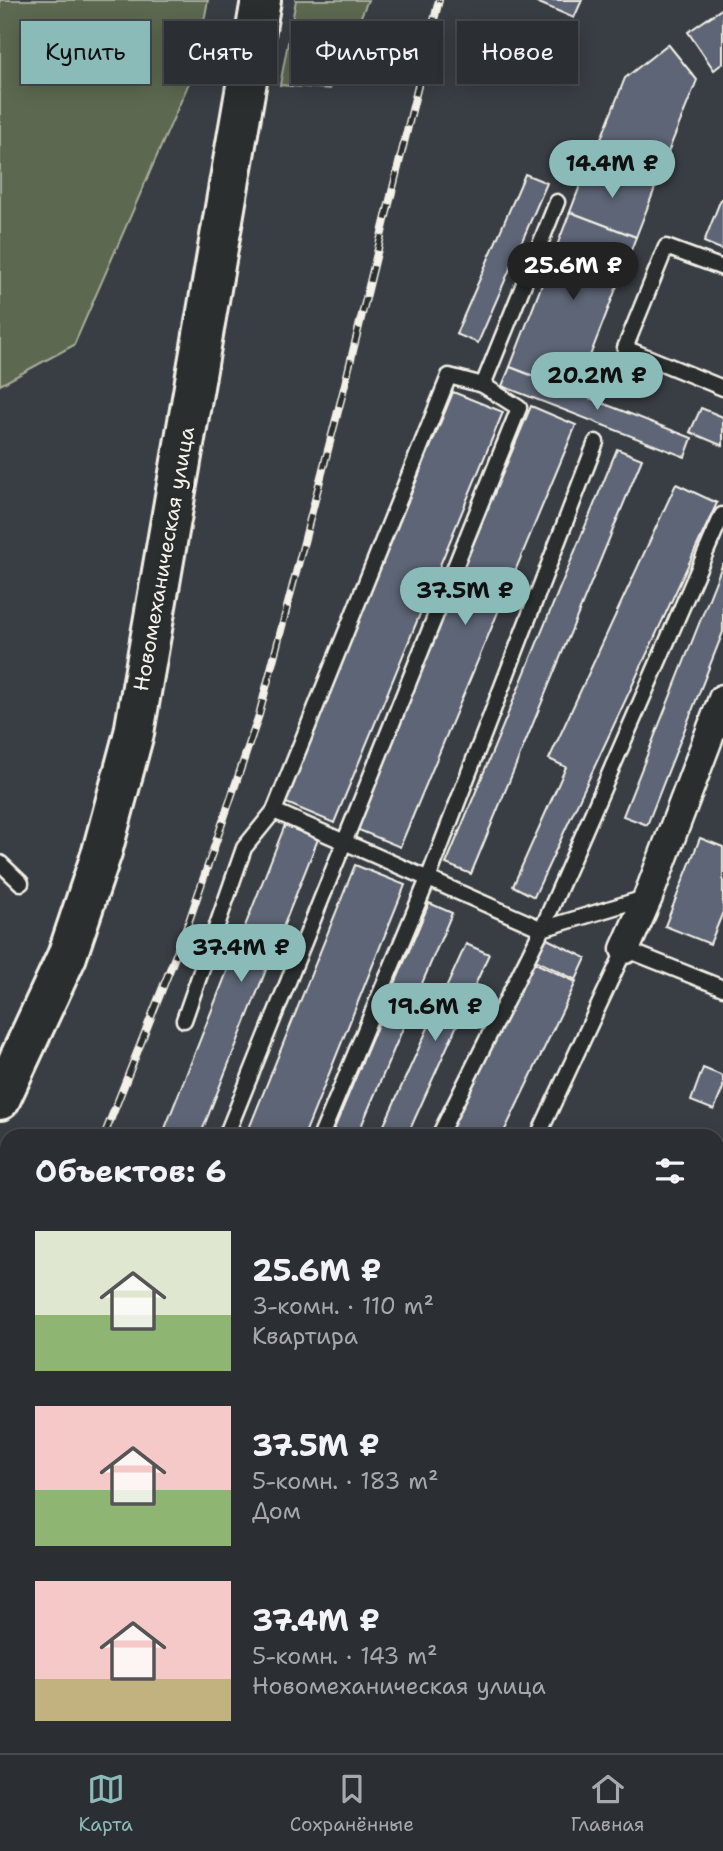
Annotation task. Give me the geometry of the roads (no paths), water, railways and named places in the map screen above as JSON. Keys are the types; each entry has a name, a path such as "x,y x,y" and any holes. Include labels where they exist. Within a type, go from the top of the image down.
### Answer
{"main road":[{"name":"Новомеханическая улица","path":"0,1100 67,956 102,852 134,733 261,0"}],"street":[{"path":"625,949 721,711"}],"lane":[{"path":"483,385 557,202"},
{"path":"723,268 666,247 625,348 723,388"},
{"path":"184,1020 244,848 274,811 449,376 483,385 519,408 229,1129"},
{"path":"324,1129 428,879 596,442"},
{"path":"442,1129 542,929 722,515"},
{"path":"274,811 542,929 648,897"},
{"path":"0,863 21,883"},
{"path":"541,1129 625,949 723,988"}],"railway":[{"path":"107,1129 188,924 259,715 342,396 439,0"}]}
